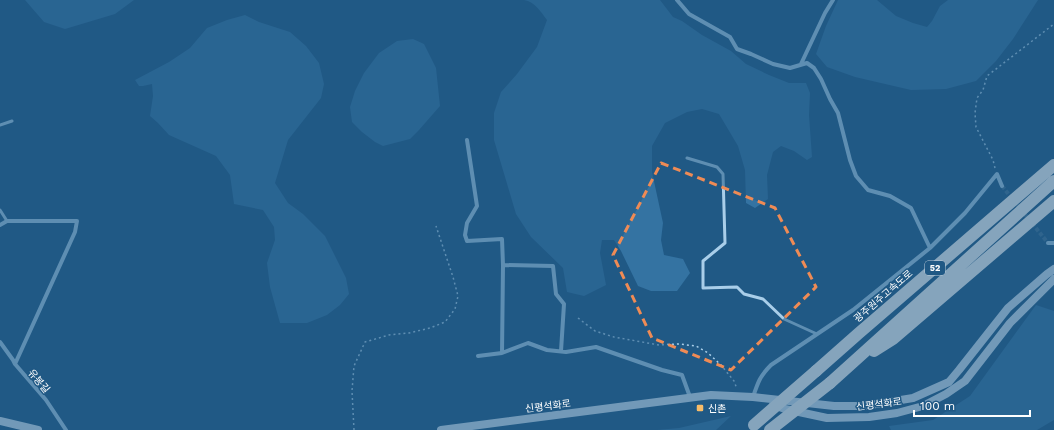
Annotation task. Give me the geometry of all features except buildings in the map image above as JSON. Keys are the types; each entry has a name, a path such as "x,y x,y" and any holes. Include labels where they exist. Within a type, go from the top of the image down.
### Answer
{"highway":[{"name":"광주원주고속도로","path":"751,427 1054,166"},
{"name":"52","path":"770,430 842,373 1054,181"},
{"path":"842,373 893,339 1054,201"}],"main road":[{"name":"신평석화로","path":"441,430 479,428 711,395 753,397 834,406 864,406 912,398 949,382 1008,308 1054,269"},
{"name":"신평석화로","path":"753,397 785,410 827,418 869,417 897,413 923,406 946,394 965,381 1010,323 1054,280"},
{"path":"0,421 38,430"}],"street":[{"path":"677,0 689,14 730,37 737,49 773,64 790,68 807,63 814,68 838,113 850,160 856,176 868,190 890,196 911,208 930,248"},
{"path":"801,64 825,13 833,0"},
{"path":"467,140 477,206 467,223 465,235 467,241 502,239 502,353"},
{"path":"753,397 763,373 771,365 853,310 930,248 965,213 997,174 1002,186"},
{"path":"0,225 7,222 76,221 75,232 15,364"},
{"path":"1048,243 1054,243"},
{"path":"502,265 553,266 556,294 564,304 561,351"},
{"name":"유봉길","path":"0,342 15,364 46,400 66,430"},
{"path":"478,356 502,353 528,343 547,350 566,352 596,347 662,370 682,375 690,398"}],"lane":[{"path":"0,124 12,121"},
{"path":"687,158 717,167 723,174 725,243 703,261 703,288 737,288 744,294 763,298 784,319 817,334"},
{"path":"0,210 7,222"}],"path":[{"path":"997,174 993,160 976,127 975,113 977,98 983,90 987,76 1054,24"},
{"path":"354,430 352,391 354,366 365,342 389,335 409,333 430,328 445,322 455,309 458,296 454,277 436,226"},
{"path":"578,318 595,331 614,337 659,345 679,344 696,346 708,353 722,365 734,381 736,389"}],"highlighted area":[{"path":"661,163 775,208 816,287 731,370 652,338 613,255"}],"shaded area":[{"path":"25,0 134,0 115,14 65,29 44,22"},
{"path":"524,0 660,0 673,17 731,51 746,64 789,83 806,83 810,93 809,115 812,157 807,160 794,151 781,146 773,152 767,175 768,199 755,208 746,203 745,170 738,146 719,114 702,109 687,112 665,123 652,146 652,172 663,223 661,240 664,255 683,259 690,273 677,291 651,291 638,286 614,240 602,240 600,253 606,285 584,296 567,292 563,268 531,237 516,214 494,140 494,113 501,92 517,74 537,47 547,20 535,5"},
{"path":"838,0 877,0 896,16 927,27 940,6 948,0 1038,0 1013,39 996,61 976,81 946,89 911,90 855,77 827,67 816,54 826,26"},
{"path":"245,15 259,22 290,32 306,46 319,63 324,84 321,98 288,140 275,183 288,203 303,214 325,236 346,278 349,294 340,305 327,315 307,323 280,323 270,287 267,263 275,240 274,227 263,210 234,204 230,175 216,156 169,135 150,116 153,96 152,84 139,86 135,80 169,62 190,48 207,28"},
{"path":"413,39 424,44 436,68 440,106 410,139 383,146 362,132 352,122 350,107 355,91 364,73 379,53 397,41"},
{"path":"1036,305 1054,311 1054,420 1037,430 891,430 889,426 933,420 970,396"},
{"path":"731,416 716,430 657,430 679,428"}],"tunnel":[{"path":"1002,186 1048,243"}],"place":[{"name":"신촌","path":"700,408"}]}
